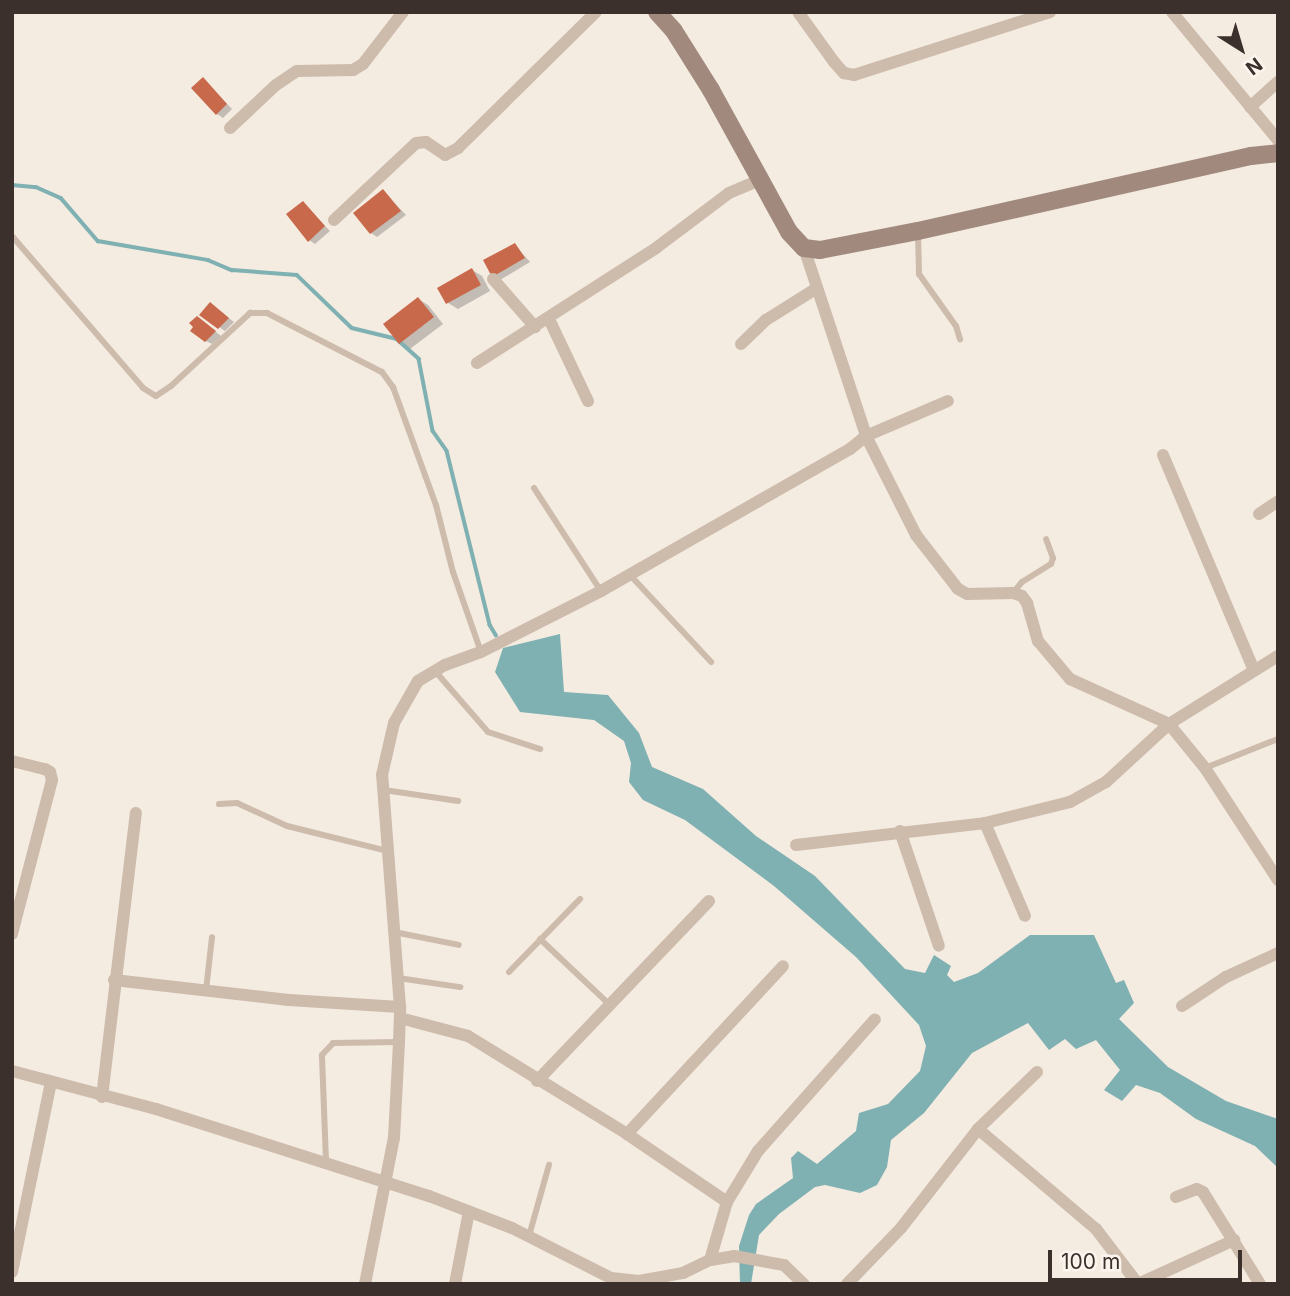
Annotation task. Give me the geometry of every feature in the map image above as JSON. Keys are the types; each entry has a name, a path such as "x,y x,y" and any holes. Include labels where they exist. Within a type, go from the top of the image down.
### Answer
{"street":[{"path":"230,128 276,85 298,71 353,70 363,64 403,12"},
{"path":"334,220 416,143 426,142 445,155 458,148 596,12"},
{"path":"657,12 674,31 711,90 789,233 804,248 866,436 916,535 958,589 967,594 1013,593 1022,596 1027,603 1038,641 1070,679 1169,724 1205,768 1278,880"},
{"path":"798,12 834,62 844,73 854,75 1050,12"},
{"path":"1172,12 1278,140"},
{"path":"1250,107 1278,82"},
{"path":"804,248 820,250 918,231 1251,156 1278,153"},
{"path":"477,363 656,248 729,193 759,180"},
{"path":"493,279 535,327"},
{"path":"741,344 766,320 817,288"},
{"path":"549,319 588,401"},
{"path":"365,1284 388,1184 397,1110 400,1042 398,978 382,775 394,723 418,681 601,591 849,449 866,436 948,401"},
{"path":"1163,455 1254,670"},
{"path":"1259,514 1278,500"},
{"path":"796,845 985,823 1070,802 1106,782 1169,724 1278,656"},
{"path":"12,761 45,769 50,772 52,780 12,934"},
{"path":"102,1097 136,813"},
{"path":"985,823 1024,916"},
{"path":"900,831 939,946"},
{"path":"1263,858 1278,855"},
{"path":"537,1081 709,901"},
{"path":"1182,1006 1226,977 1278,953"},
{"path":"627,1134 783,966"},
{"path":"114,980 400,1012 468,1036 537,1081 627,1134 727,1202"},
{"path":"710,1260 727,1202 758,1151 875,1019"},
{"path":"12,1071 102,1097 156,1109 326,1161 469,1211 529,1236 611,1278 639,1281 683,1273 710,1260 734,1256 784,1265 804,1284"},
{"path":"847,1284 901,1227 978,1129 1037,1072"},
{"path":"12,1272 51,1082"},
{"path":"978,1129 1097,1229 1138,1284 1234,1240"},
{"path":"1176,1198 1197,1189 1203,1192 1260,1284"},
{"path":"456,1284 469,1211"}],"lane":[{"path":"918,231 919,274 956,326 960,340"},
{"path":"12,236 143,388 156,396 171,386 250,313 267,313 382,372 393,387 436,505 453,572 481,652"},
{"path":"534,488 601,591"},
{"path":"1013,593 1022,582 1051,564 1053,558 1046,539"},
{"path":"629,575 711,662"},
{"path":"435,671 488,732 540,748"},
{"path":"1205,768 1278,739"},
{"path":"383,790 458,801"},
{"path":"219,804 237,803 287,826 387,851"},
{"path":"509,972 580,899"},
{"path":"394,932 459,945"},
{"path":"206,990 212,937"},
{"path":"540,939 610,1005"},
{"path":"398,978 460,987"},
{"path":"326,1161 322,1055 333,1043 400,1042"},
{"path":"529,1236 549,1165"}],"water":[{"path":"560,634 564,692 608,695 639,733 652,767 703,789 756,836 815,876 905,969 925,973 934,955 951,966 947,975 954,982 978,973 1030,935 1094,935 1116,983 1124,980 1134,1003 1119,1019 1168,1067 1226,1101 1278,1119 1278,1168 1255,1146 1196,1119 1160,1093 1136,1085 1122,1101 1104,1090 1120,1070 1096,1040 1076,1049 1065,1039 1049,1050 1028,1023 972,1053 924,1113 891,1140 887,1167 877,1185 860,1193 825,1185 815,1187 779,1214 759,1235 751,1284 740,1284 739,1246 749,1215 756,1204 793,1178 791,1158 798,1151 817,1164 856,1131 859,1113 888,1104 920,1071 926,1046 919,1025 856,957 774,886 685,820 643,800 629,782 631,763 624,741 594,720 520,712 495,672 503,648"}],"building":[{"path":"203,77 227,104 216,115 191,88"},
{"path":"383,189 401,211 370,234 353,213"},
{"path":"303,201 325,226 308,242 286,214"},
{"path":"515,243 525,258 492,277 483,260"},
{"path":"472,268 481,285 446,304 437,288"},
{"path":"418,297 434,317 399,344 383,324"},
{"path":"210,302 229,318 218,329 199,315"},
{"path":"197,316 216,331 205,342 190,331 193,327 189,323"}],"waterway":[{"path":"12,185 36,187 61,198 98,241 208,260 232,270 297,275 352,328 397,339 419,359 433,431 447,451 490,625 496,635"}]}
